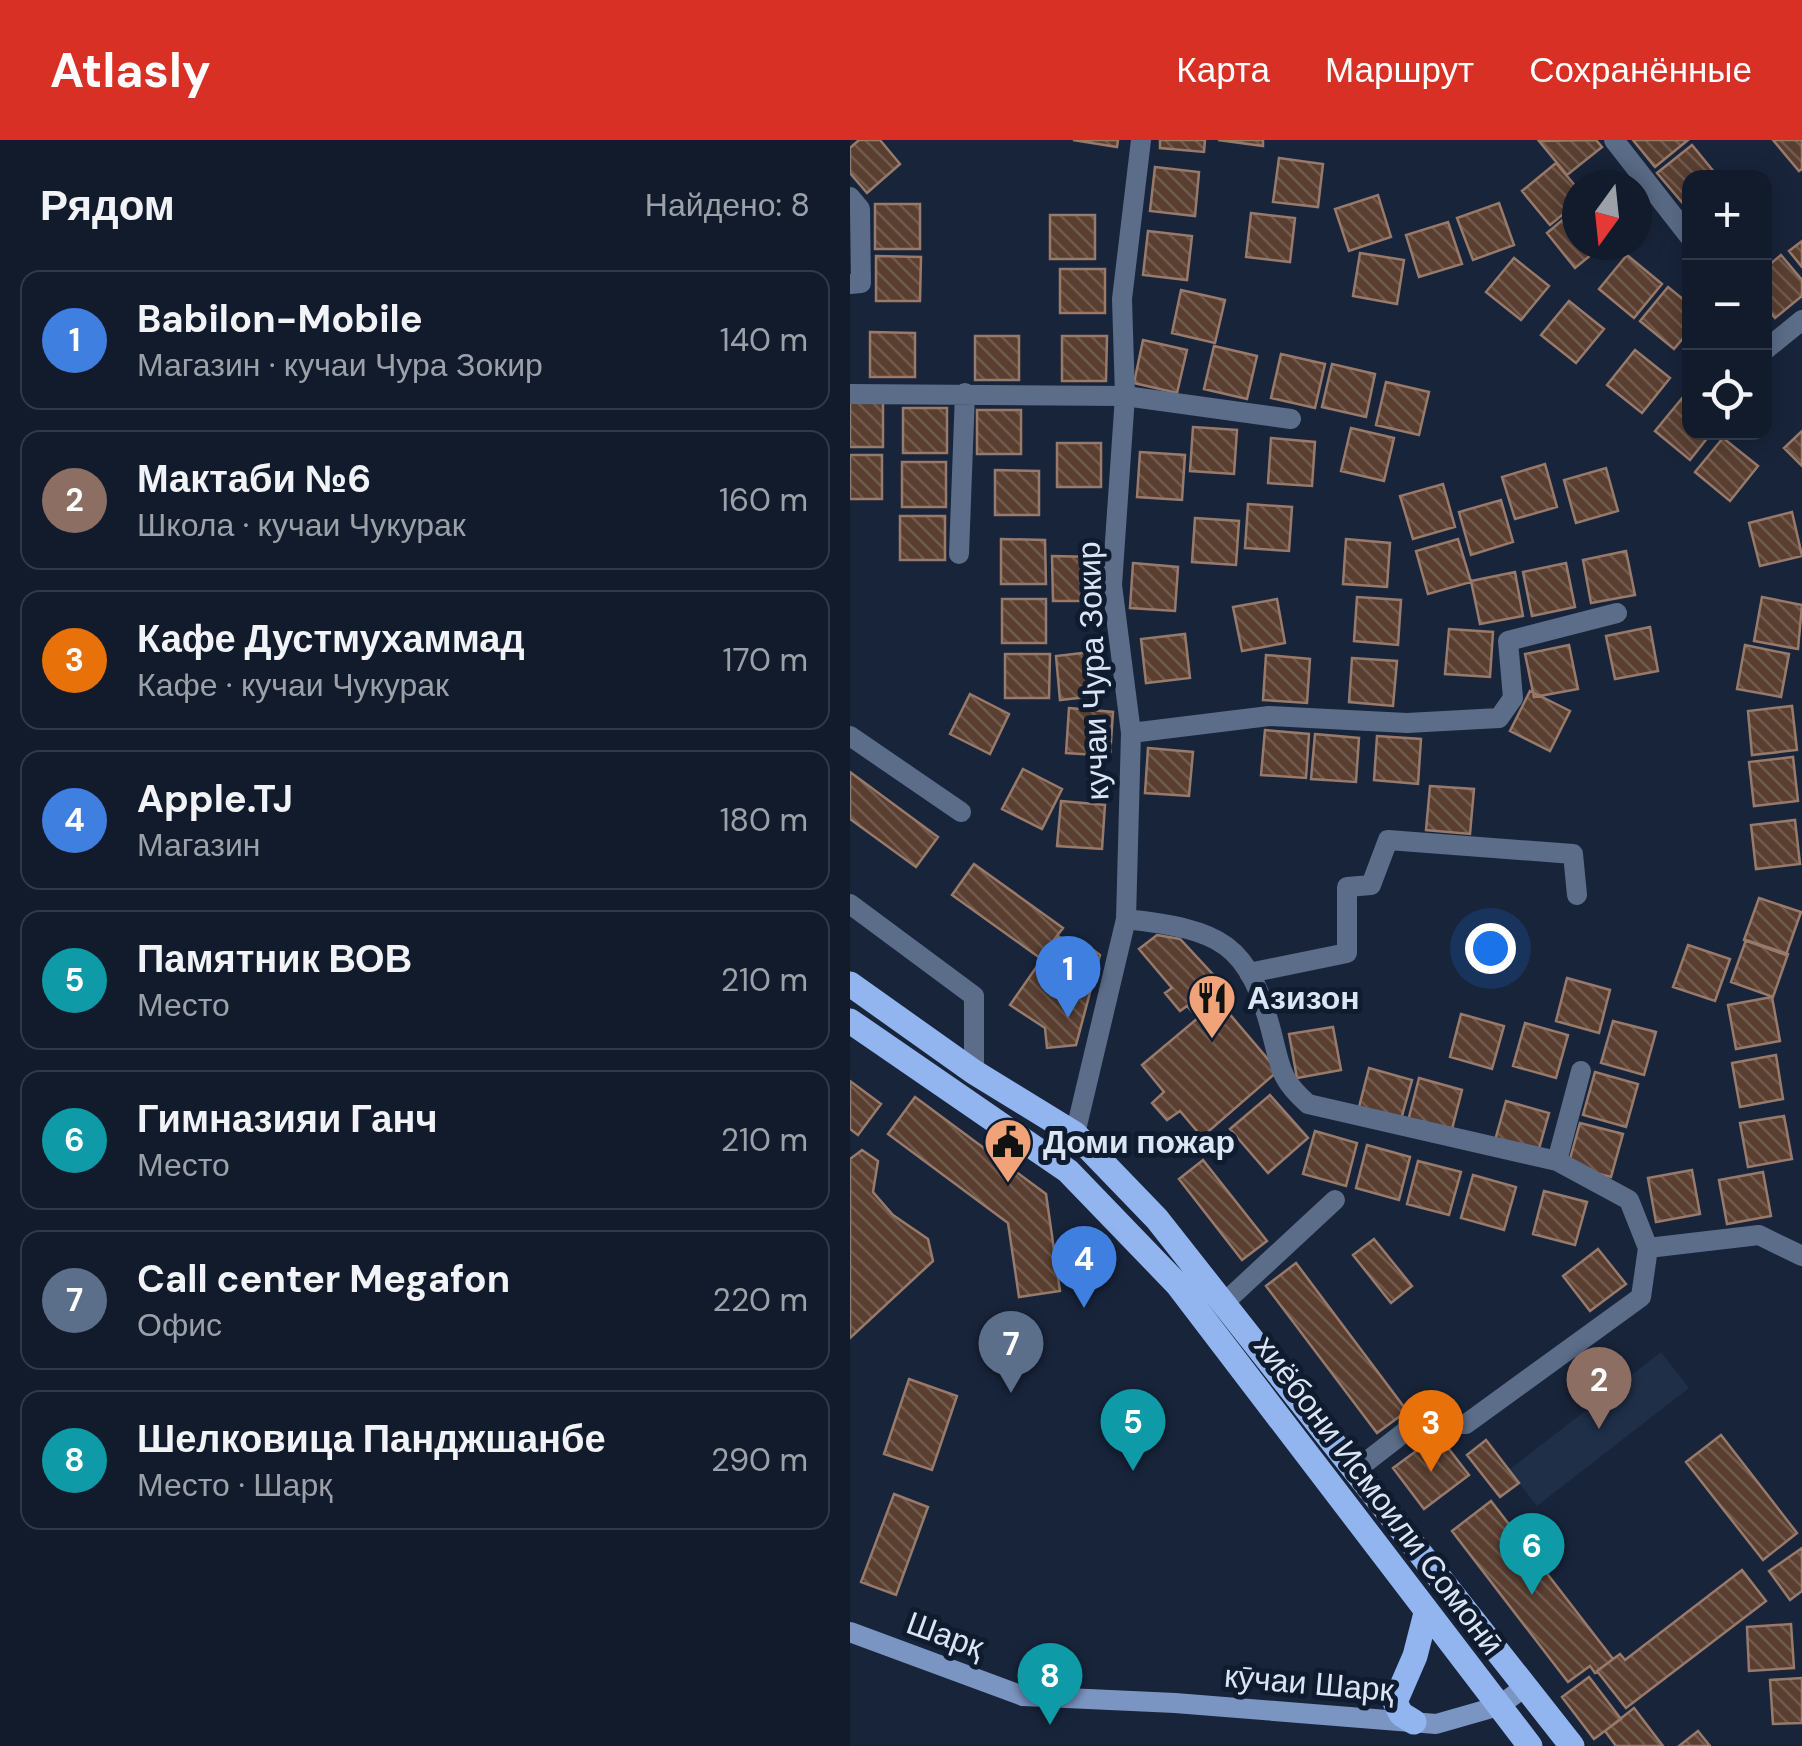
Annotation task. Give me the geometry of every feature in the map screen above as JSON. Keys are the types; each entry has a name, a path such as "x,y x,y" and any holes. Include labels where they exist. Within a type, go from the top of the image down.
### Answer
{"main road":[{"name":"хиёбони Исмоили Сомонӣ","path":"850,984 974,1072 1074,1134 1157,1219 1526,1686 1562,1741"},
{"name":"хиёбони Исмоили Сомонӣ","path":"850,1021 1068,1171 1176,1284 1530,1746"},
{"path":"1414,1722 1400,1714 1395,1702 1415,1656 1426,1613"},
{"name":"Шарқ","path":"850,1632 1023,1696 1079,1696"},
{"name":"кӯчаи Шарқ","path":"1079,1696 1436,1724 1499,1706 1526,1686"}],"street":[{"name":"кучаи Чура Зокир","path":"1074,1134 1126,919 1131,733 1112,585 1125,396 1122,299 1140,140"},
{"path":"1614,140 1682,226"},
{"path":"850,197 860,208 861,282 850,284"},
{"path":"1772,339 1802,320"},
{"path":"959,554 964,392"},
{"path":"850,394 1125,396 1291,419"},
{"path":"1131,733 1269,716 1407,723 1499,718 1513,698 1508,641 1616,613"},
{"path":"850,736 961,812"},
{"path":"1249,973 1348,953 1347,887 1371,884 1388,840 1573,854 1578,895"},
{"path":"850,904 974,996 974,1072"},
{"path":"1126,919 1186,926 1229,943 1265,1005 1284,1083 1308,1104 1557,1161 1629,1200 1648,1248 1641,1297 1466,1424 1447,1424 1439,1410 1433,1410 1357,1469"},
{"path":"1557,1161 1582,1071"},
{"path":"1224,1303 1335,1200"},
{"path":"1648,1248 1758,1236 1802,1256"}],"shaded area":[{"path":"1661,1352 1689,1388 1537,1506 1509,1470"}],"building":[{"path":"859,140 880,140 900,164 867,193 850,173 850,148"},
{"path":"1073,140 1118,140 1117,147"},
{"path":"1160,140 1205,140 1204,152 1160,148"},
{"path":"1218,140 1263,140 1263,146"},
{"path":"1596,140 1602,147 1573,170 1563,170 1539,141"},
{"path":"1633,140 1688,140 1655,167"},
{"path":"1773,140 1802,140 1802,169 1799,171"},
{"path":"1692,145 1712,170 1682,170 1682,202 1657,173"},
{"path":"1279,158 1323,164 1318,207 1273,202"},
{"path":"1556,163 1562,170 1562,215 1550,225 1522,191"},
{"path":"1155,167 1199,172 1195,216 1150,211"},
{"path":"1378,195 1391,237 1349,251 1335,209"},
{"path":"1499,203 1514,245 1473,260 1457,218"},
{"path":"875,204 920,204 920,249 875,249"},
{"path":"1251,213 1295,218 1290,262 1246,257"},
{"path":"1050,215 1095,215 1095,259 1050,259"},
{"path":"1562,220 1562,252 1547,233"},
{"path":"1448,222 1462,264 1419,277 1406,235"},
{"path":"1148,231 1192,236 1187,280 1143,275"},
{"path":"1802,241 1802,267 1789,251"},
{"path":"1360,253 1404,260 1397,304 1353,296"},
{"path":"1781,255 1802,280 1802,296 1775,318 1772,314 1772,262"},
{"path":"876,256 921,257 920,301 876,301"},
{"path":"1514,258 1549,286 1521,320 1486,292"},
{"path":"1569,260 1585,260 1575,268"},
{"path":"1623,260 1633,260 1662,284 1634,318 1599,289"},
{"path":"1060,269 1105,269 1105,313 1060,313"},
{"path":"1668,287 1682,298 1682,339 1674,349 1640,321"},
{"path":"1181,290 1225,300 1215,343 1172,333"},
{"path":"1569,301 1604,329 1576,363 1541,335"},
{"path":"870,332 915,333 915,377 870,377"},
{"path":"975,336 1019,336 1019,380 975,380"},
{"path":"1062,336 1107,336 1106,381 1062,381"},
{"path":"1143,340 1187,350 1177,393 1134,383"},
{"path":"1214,346 1257,356 1247,399 1204,389"},
{"path":"1635,350 1670,378 1642,413 1607,385"},
{"path":"1281,354 1325,364 1315,408 1271,398"},
{"path":"1332,364 1375,374 1366,417 1322,407"},
{"path":"1386,382 1429,392 1419,435 1376,425"},
{"path":"1682,398 1682,440 1706,440 1690,460 1655,431"},
{"path":"850,402 883,402 883,447 850,447"},
{"path":"903,408 947,408 947,453 903,453"},
{"path":"977,410 1021,410 1021,454 977,454"},
{"path":"1193,427 1237,430 1234,474 1190,471"},
{"path":"1351,428 1394,438 1384,481 1341,471"},
{"path":"1802,431 1802,466 1784,448"},
{"path":"1271,438 1315,442 1312,486 1268,483"},
{"path":"1721,440 1758,466 1730,501 1695,472"},
{"path":"1057,443 1101,443 1101,487 1057,487"},
{"path":"1140,452 1185,455 1182,500 1137,497"},
{"path":"850,455 882,455 882,499 850,499"},
{"path":"902,462 946,462 946,507 902,507"},
{"path":"1545,464 1557,507 1515,519 1502,477"},
{"path":"1606,468 1618,511 1576,523 1564,480"},
{"path":"995,470 1039,471 1039,515 995,515"},
{"path":"1443,484 1455,527 1413,539 1400,496"},
{"path":"1501,500 1513,542 1471,555 1459,512"},
{"path":"1248,504 1292,507 1289,551 1245,548"},
{"path":"1792,512 1802,556 1760,566 1749,523"},
{"path":"900,516 945,516 945,560 900,560"},
{"path":"1195,518 1239,521 1236,565 1192,562"},
{"path":"1001,539 1045,540 1046,584 1001,584"},
{"path":"1346,539 1390,543 1387,587 1343,584"},
{"path":"1458,539 1471,582 1428,594 1416,551"},
{"path":"1626,551 1635,595 1591,603 1583,560"},
{"path":"1052,556 1097,557 1097,601 1053,601"},
{"path":"1133,563 1178,567 1175,611 1130,608"},
{"path":"1566,563 1575,607 1532,616 1523,572"},
{"path":"1515,572 1523,616 1480,624 1471,581"},
{"path":"1357,597 1401,600 1398,645 1354,641"},
{"path":"1762,597 1802,605 1798,649 1754,641"},
{"path":"1002,599 1046,599 1046,643 1002,643"},
{"path":"1277,599 1285,643 1242,651 1233,607"},
{"path":"1650,627 1658,671 1615,679 1606,636"},
{"path":"1449,629 1493,632 1490,677 1445,674"},
{"path":"1185,634 1190,678 1146,683 1141,639"},
{"path":"1569,645 1578,689 1534,697 1525,654"},
{"path":"1745,645 1789,654 1781,697 1737,689"},
{"path":"1100,651 1105,695 1060,700 1056,656"},
{"path":"1005,654 1050,654 1049,698 1005,698"},
{"path":"1266,655 1310,659 1307,703 1263,700"},
{"path":"1352,658 1397,661 1393,706 1349,702"},
{"path":"1530,691 1570,711 1550,751 1510,731"},
{"path":"970,694 1009,714 990,754 950,734"},
{"path":"1792,706 1797,750 1752,755 1748,711"},
{"path":"1069,708 1113,712 1110,756 1066,753"},
{"path":"1265,730 1309,734 1306,778 1261,775"},
{"path":"1315,734 1359,738 1356,782 1311,779"},
{"path":"1377,736 1421,739 1418,784 1374,780"},
{"path":"1148,748 1193,752 1189,796 1145,793"},
{"path":"1793,757 1798,801 1754,806 1749,762"},
{"path":"1023,769 1062,789 1042,829 1002,809"},
{"path":"850,772 938,837 916,867 850,819"},
{"path":"1430,786 1474,789 1470,834 1426,830"},
{"path":"1061,801 1105,805 1102,849 1057,846"},
{"path":"1795,820 1800,864 1756,869 1751,825"},
{"path":"974,864 1063,928 1040,958 952,895"},
{"path":"1759,898 1801,912 1786,955 1744,940"},
{"name":"Азизон","path":"1157,935 1180,939 1232,995 1221,1004 1278,1071 1202,1137 1180,1111 1167,1120 1152,1103 1164,1092 1142,1065 1198,1018 1187,1006 1180,1011 1165,993 1172,988 1139,949"},
{"path":"1058,936 1075,947 1083,942 1100,955 1076,1045 1047,1048 1045,1028 1010,1005"},
{"path":"1746,940 1788,954 1773,997 1731,982"},
{"path":"1688,945 1730,959 1715,1001 1673,987"},
{"path":"1567,978 1610,990 1599,1033 1556,1021"},
{"path":"1772,997 1780,1041 1736,1049 1728,1005"},
{"path":"1461,1014 1504,1026 1492,1069 1450,1057"},
{"path":"1613,1021 1656,1032 1644,1075 1601,1063"},
{"path":"1525,1023 1568,1035 1556,1078 1513,1066"},
{"path":"1333,1027 1341,1070 1297,1078 1289,1034"},
{"path":"1776,1055 1783,1099 1740,1107 1732,1063"},
{"path":"1369,1068 1412,1080 1400,1123 1358,1111"},
{"path":"1595,1072 1638,1084 1626,1127 1583,1115"},
{"path":"1419,1078 1462,1090 1451,1133 1408,1121"},
{"path":"850,1081 881,1104 858,1135 850,1129"},
{"path":"1270,1095 1308,1138 1268,1173 1230,1129"},
{"path":"915,1097 1046,1194 1060,1291 1019,1297 1008,1223 888,1134"},
{"path":"1506,1101 1549,1113 1537,1156 1494,1144"},
{"path":"1784,1116 1792,1159 1748,1167 1740,1123"},
{"path":"1580,1123 1623,1134 1611,1177 1568,1166"},
{"path":"1315,1131 1357,1143 1346,1186 1303,1174"},
{"path":"1367,1145 1410,1157 1399,1200 1356,1188"},
{"path":"862,1150 878,1161 873,1192 893,1215 928,1239 933,1261 850,1338 850,1159"},
{"path":"1203,1160 1267,1241 1242,1260 1179,1179"},
{"path":"1418,1161 1461,1172 1449,1215 1407,1204"},
{"path":"1692,1170 1700,1214 1656,1222 1648,1178"},
{"path":"1763,1172 1771,1216 1727,1224 1719,1180"},
{"path":"1473,1175 1516,1187 1504,1230 1461,1218"},
{"path":"1544,1191 1587,1202 1575,1245 1533,1234"},
{"path":"1374,1239 1412,1286 1391,1303 1353,1255"},
{"path":"1598,1249 1626,1284 1590,1311 1563,1276"},
{"path":"1296,1263 1407,1411 1377,1433 1266,1286"},
{"path":"909,1379 957,1396 932,1470 884,1454"},
{"path":"1438,1435 1469,1475 1424,1509 1393,1468"},
{"path":"1721,1435 1797,1533 1763,1560 1686,1462"},
{"path":"1486,1440 1519,1483 1500,1497 1467,1455"},
{"path":"894,1494 928,1507 896,1595 861,1582"},
{"path":"1491,1501 1613,1659 1595,1673 1590,1666 1568,1682 1452,1531"},
{"path":"1802,1548 1802,1591 1790,1600 1769,1571"},
{"path":"1742,1570 1766,1601 1626,1708 1597,1671 1620,1654 1625,1660"},
{"path":"1791,1624 1794,1668 1749,1671 1747,1627"},
{"path":"1589,1677 1621,1719 1594,1739 1562,1697"},
{"path":"1802,1678 1802,1723 1773,1724 1770,1680"},
{"path":"1634,1708 1663,1746 1616,1746 1605,1731"},
{"path":"1698,1731 1710,1746 1679,1746"}],"place":[{"name":"Babilon-Mobile","path":"1068,1018"},
{"name":"Азизон","path":"1212,1040"},
{"name":"Доми пожар","path":"1008,1184"},
{"name":"Apple.TJ","path":"1084,1308"},
{"name":"Call center Megafon","path":"1011,1393"},
{"name":"Мактаби №6","path":"1599,1429"},
{"name":"Памятник ВОВ","path":"1133,1471"},
{"name":"Кафе Дустмухаммад","path":"1431,1472"},
{"name":"Гимназияи Ганч","path":"1532,1595"},
{"name":"Шелковица Панджшанбе","path":"1050,1725"}]}
